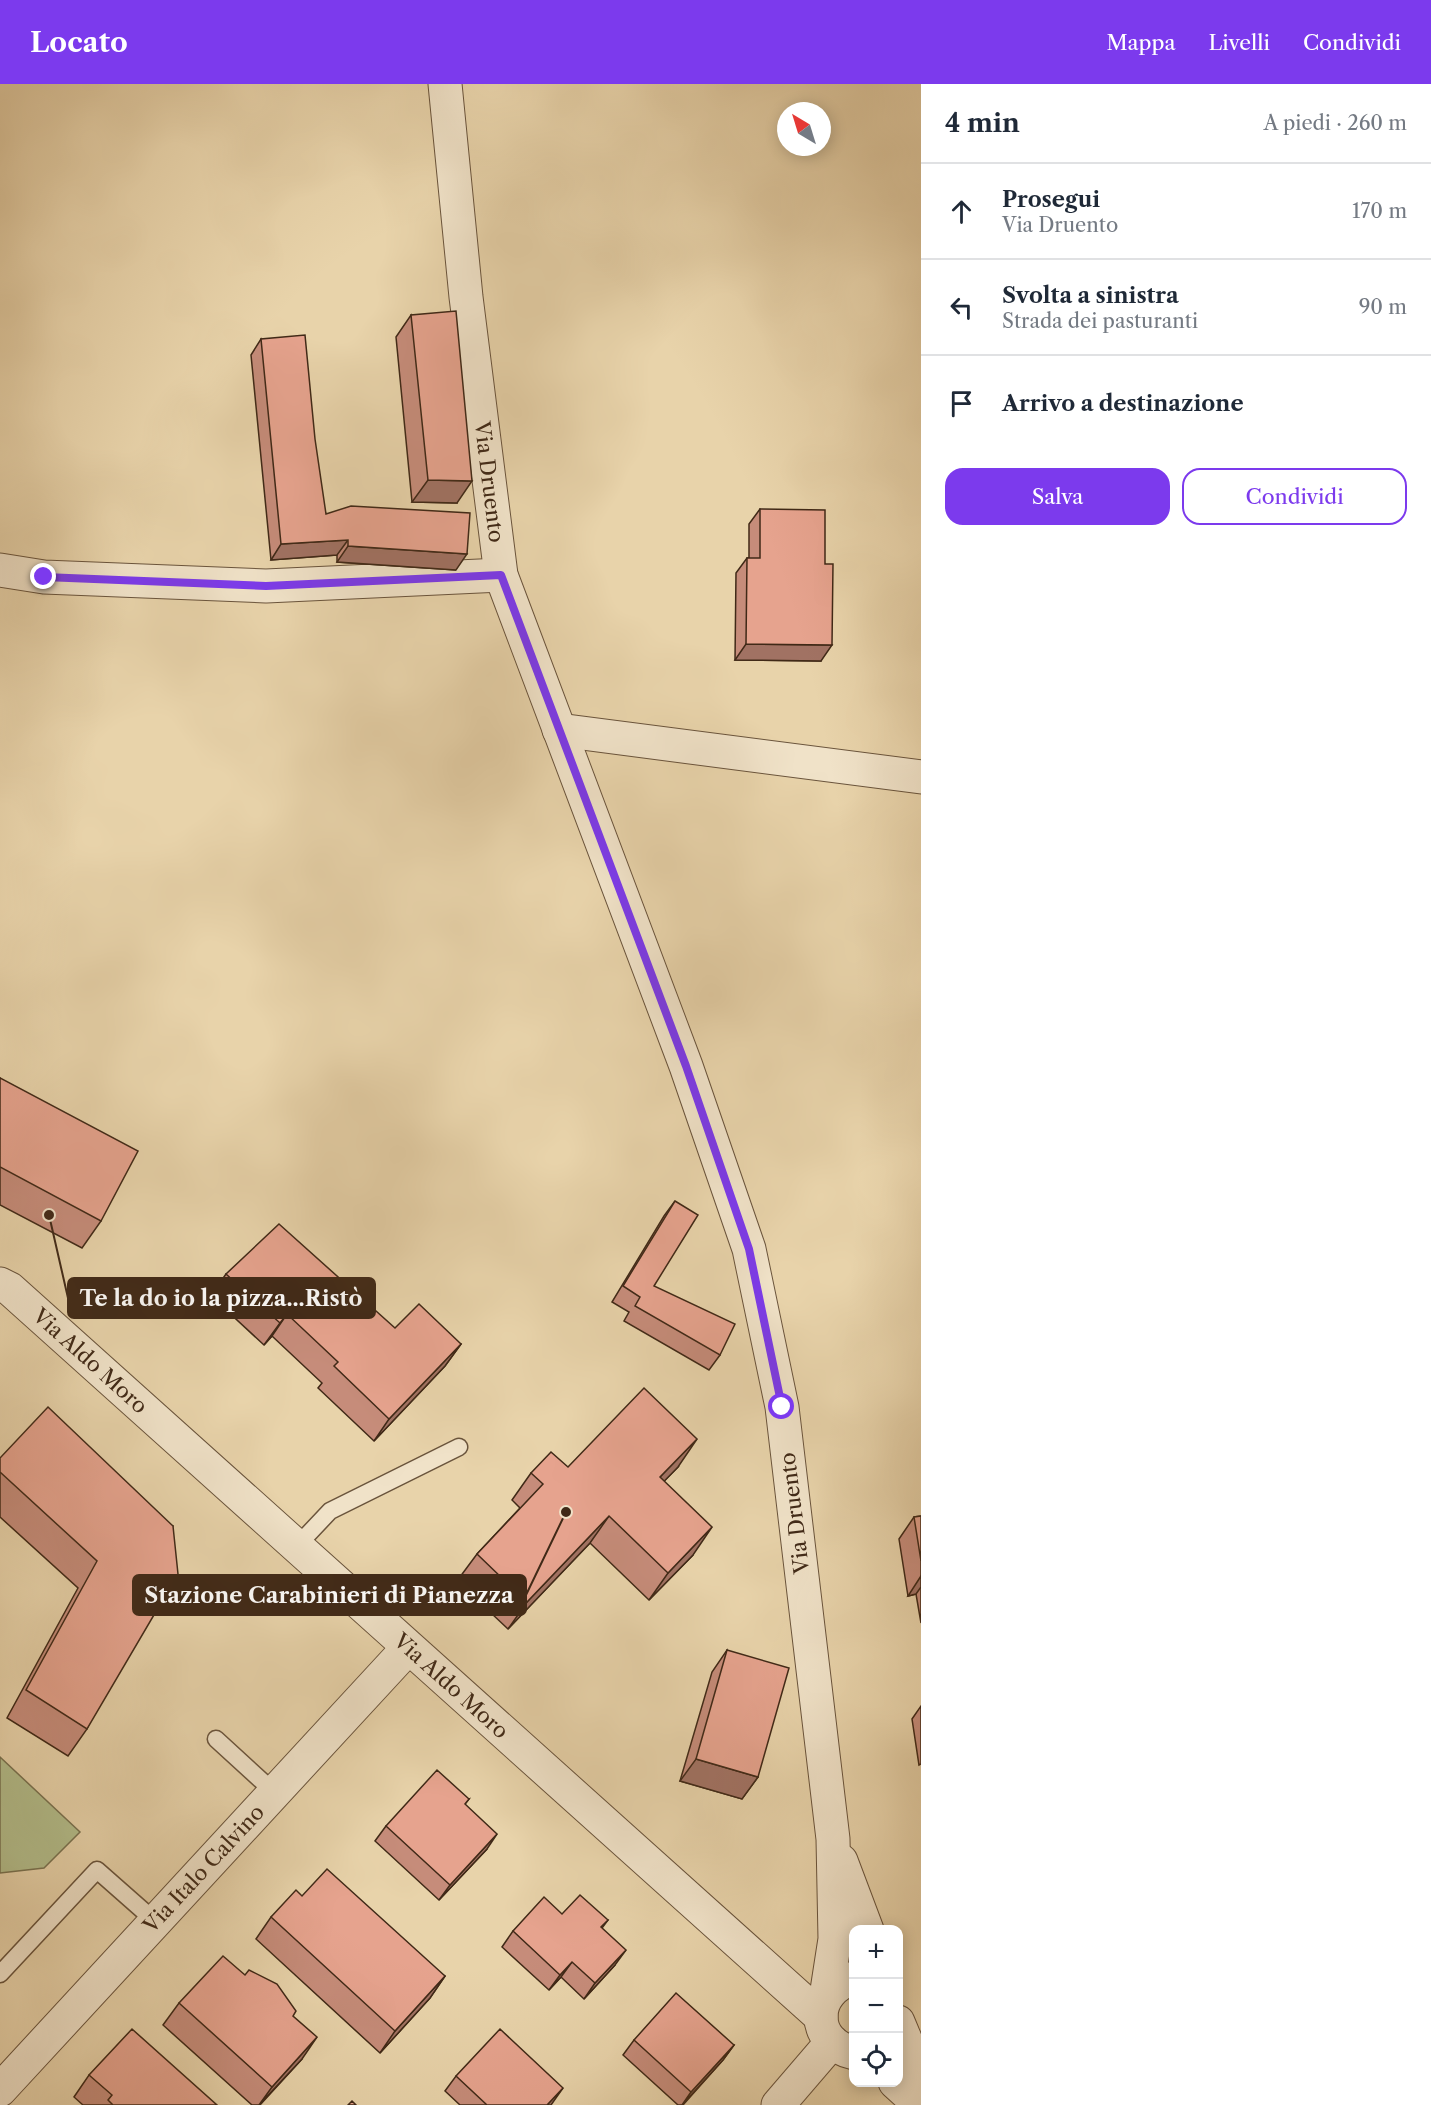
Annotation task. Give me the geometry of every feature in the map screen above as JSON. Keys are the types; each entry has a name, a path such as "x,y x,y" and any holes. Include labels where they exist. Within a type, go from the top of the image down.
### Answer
{"street":[{"name":"Via Druento","path":"445,84 466,297 501,575 686,1066 749,1249 782,1407 833,1839 835,1939 833,2027"},
{"path":"0,570 44,577 266,586 501,575"},
{"path":"559,730 921,777"},
{"name":"Via Aldo Moro","path":"0,1284 10,1289 833,2027"},
{"name":"Via Italo Calvino","path":"0,2090 408,1648"},
{"name":"Via Druento","path":"833,1839 865,1925"},
{"path":"778,2105 833,2027 833,1987 852,1979"},
{"path":"903,2033 921,2076"},
{"path":"900,2087 920,2105"}],"lane":[{"path":"296,1547 330,1510 459,1447"},
{"path":"216,1738 275,1793"},
{"path":"0,1974 97,1870 156,1922"}],"green space":[{"path":"0,1757 80,1832 44,1868 0,1873"}],"building":[{"path":"456,311 472,481 428,480 411,315"},
{"path":"305,335 315,439 326,514 351,506 470,513 467,554 348,546 348,540 281,544 261,339"},
{"path":"760,509 825,510 825,564 833,564 832,645 746,644 747,558 760,558"},
{"path":"0,1078 138,1151 101,1221 0,1167"},
{"path":"675,1201 698,1215 654,1286 735,1324 720,1355 635,1306 640,1297 623,1286"},
{"path":"279,1224 395,1328 419,1304 461,1344 389,1419 334,1366 338,1362 287,1314 280,1323 226,1274"},
{"path":"644,1388 697,1439 660,1477 712,1527 668,1573 609,1516 527,1602 477,1554 543,1484 531,1473 551,1452 568,1467"},
{"path":"48,1407 173,1526 178,1574 87,1729 26,1690 97,1561 0,1472 0,1458"},
{"path":"921,1516 921,1561 914,1517"},
{"path":"727,1650 789,1668 758,1777 696,1759"},
{"path":"437,1770 469,1799 465,1804 497,1834 450,1885 386,1826"},
{"path":"327,1869 445,1976 395,2031 271,1917 296,1890 302,1896"},
{"path":"580,1895 608,1920 601,1927 626,1950 595,1983 572,1962 560,1975 513,1931 544,1897 562,1914"},
{"path":"223,1956 245,1975 249,1970 277,1984 296,2011 293,2016 317,2037 272,2087 179,2003"},
{"path":"676,1993 734,2045 691,2092 634,2040"},
{"path":"132,2029 217,2105 113,2105 108,2100 112,2095 89,2075"},
{"path":"500,2029 563,2088 547,2105 487,2105 456,2076"}],"place":[{"name":"Te la do io la pizza...Ristò","path":"49,1215"},
{"name":"Stazione Carabinieri di Pianezza","path":"566,1512"}],"route":[{"path":"44,577 266,586 501,575 686,1066 749,1249 782,1407"}]}
